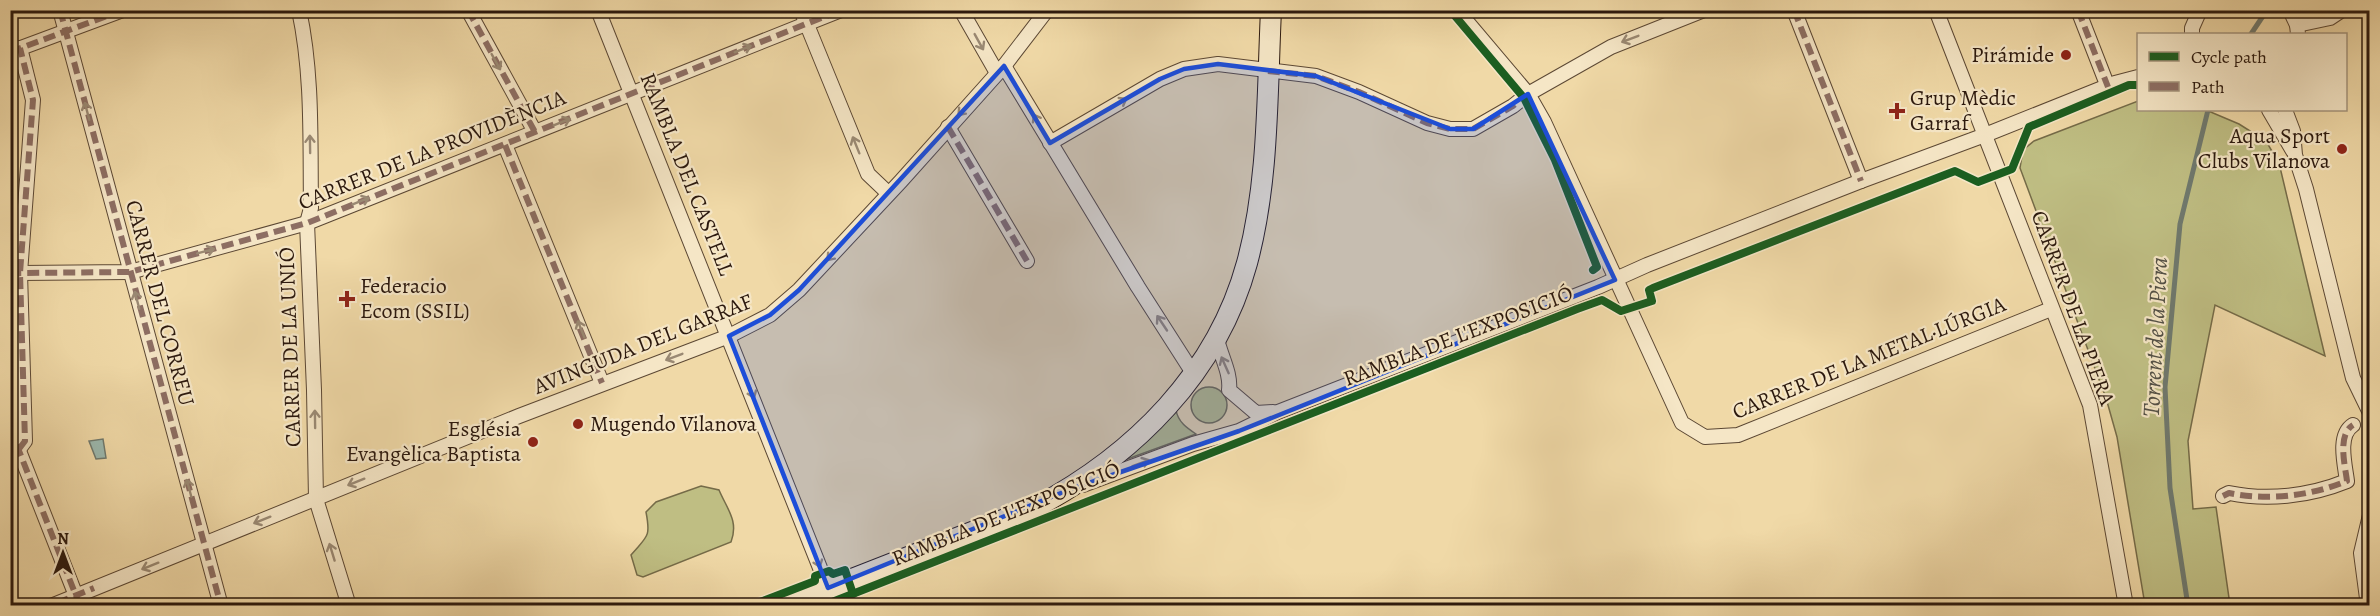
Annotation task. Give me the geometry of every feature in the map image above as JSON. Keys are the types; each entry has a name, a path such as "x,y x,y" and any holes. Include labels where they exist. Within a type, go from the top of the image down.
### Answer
{"street":[{"name":"CARRER DEL CORREU","path":"60,10 221,606"},
{"path":"18,449 25,441 18,274 33,100 15,50 123,10"},
{"name":"CARRER DE LA UNIÓ","path":"299,10 309,86 311,208 307,223 316,499 349,606"},
{"path":"468,10 535,132"},
{"name":"RAMBLA DEL CASTELL","path":"598,10 828,588"},
{"path":"801,10 868,174 888,193"},
{"name":"CARRER DE LA PROVIDÈNCIA","path":"18,274 130,272 307,223 841,10"},
{"path":"961,10 1050,143 1137,287 1179,348 1193,373"},
{"name":"AVINGUDA DEL GARRAF","path":"51,606 78,600 204,544 602,383 729,336 770,315 799,291 948,127 1000,69 1047,10"},
{"name":"RAMBLA DE L'EXPOSICIÓ","path":"783,606 1036,507 1066,491 1100,468 1146,430 1179,395 1217,339 1237,292 1252,240 1263,165 1271,10"},
{"name":"CARRER DE LA METAL·LÚRGIA","path":"1457,10 1528,94 1564,162 1682,423 1705,437 1738,435 2051,309"},
{"path":"1050,143 1160,79 1184,69 1218,64 1316,76 1359,92 1427,123 1450,129 1473,129 1513,106 1528,94 1611,47 1704,10"},
{"path":"1794,10 1861,181"},
{"name":"CARRER DE LA PIERA","path":"1936,10 2090,405 2126,606"},
{"path":"2078,10 2108,87"},
{"path":"2192,33 2200,10"},
{"path":"2290,10 2297,30 2330,18 2342,10"},
{"name":"RAMBLA DE L'EXPOSICIÓ","path":"1066,491 1193,444 1239,431 1278,412 1861,181 2137,76"},
{"path":"2270,111 2295,155 2306,189 2353,378 2370,413"},
{"path":"2285,111 2293,131 2295,155"},
{"path":"948,127 1027,261"},
{"path":"505,145 602,383"},
{"path":"1217,339 1222,360 1231,377 1229,390 1257,413 1278,412"},
{"path":"2223,496 2229,493 2255,498 2304,494 2347,481 2344,438 2349,427 2353,425"},
{"path":"10,428 78,600"},
{"path":"2368,606 2361,553 2370,515"}],"highlighted area":[{"path":"1218,64 1316,76 1450,129 1473,129 1528,94 1615,280 1239,431 1066,491 828,588 729,336 770,315 799,290 1004,66 1050,143 1160,79 1184,69"}],"shaded area":[{"path":"2137,101 2137,111 2208,111 2239,124 2266,141 2279,163 2325,356 2215,305 2188,441 2193,509 2216,507 2230,605 2145,605 2117,437 2106,398 2020,168 2023,150 2034,141"},
{"path":"1209,387 1222,392 1227,405 1222,418 1209,423 1196,418 1191,405 1196,392"},
{"path":"1176,410 1186,427 1196,434 1122,461"},
{"path":"701,486 719,490 733,521 731,542 643,577 637,575 631,555 648,532 646,512 656,502"}],"water":[{"path":"103,439 106,458 96,459 89,441"}],"waterway":[{"name":"Torrent de la Piera","path":"2252,33 2267,10"},
{"name":"Torrent de la Piera","path":"2188,606 2170,488 2165,387 2180,224 2208,111"}],"marked path":[{"path":"60,10 221,606"},
{"path":"10,52 123,10"},
{"path":"468,10 535,132"},
{"path":"10,277 20,273 130,272 307,223 841,10"},
{"path":"1794,10 1861,181"},
{"path":"2078,10 2108,87"},
{"path":"19,449 25,441 20,273 33,100 20,48"},
{"path":"1268,71 1316,76 1359,92 1427,123 1450,129 1473,129 1513,106 1526,95"},
{"path":"948,127 1027,261"},
{"path":"505,145 602,383"},
{"path":"2223,496 2229,493 2259,497 2289,496 2347,481 2344,443 2345,436 2353,425"},
{"path":"10,428 80,606"},
{"path":"57,603 94,588"}],"cycle path":[{"path":"1450,10 1524,98 1555,160 1597,267 1593,270"},
{"path":"822,606 1577,309 1602,300 1621,311 1652,301 1649,290 1653,288 1955,171 1978,182 2012,169 2029,127 2129,85 2137,85"},
{"path":"750,606 815,581 815,576 829,571 833,574 845,570 853,594"}],"place":[{"name":"Pirámide","path":"2066,55"},
{"name":"Grup Mèdic Garraf","path":"1897,111"},
{"name":"Aqua Sport Clubs Vilanova","path":"2342,149"},
{"name":"Federacio Ecom (SSIL)","path":"347,299"},
{"name":"Mugendo Vilanova","path":"578,424"},
{"name":"Església Evangèlica Baptista","path":"533,442"}]}
